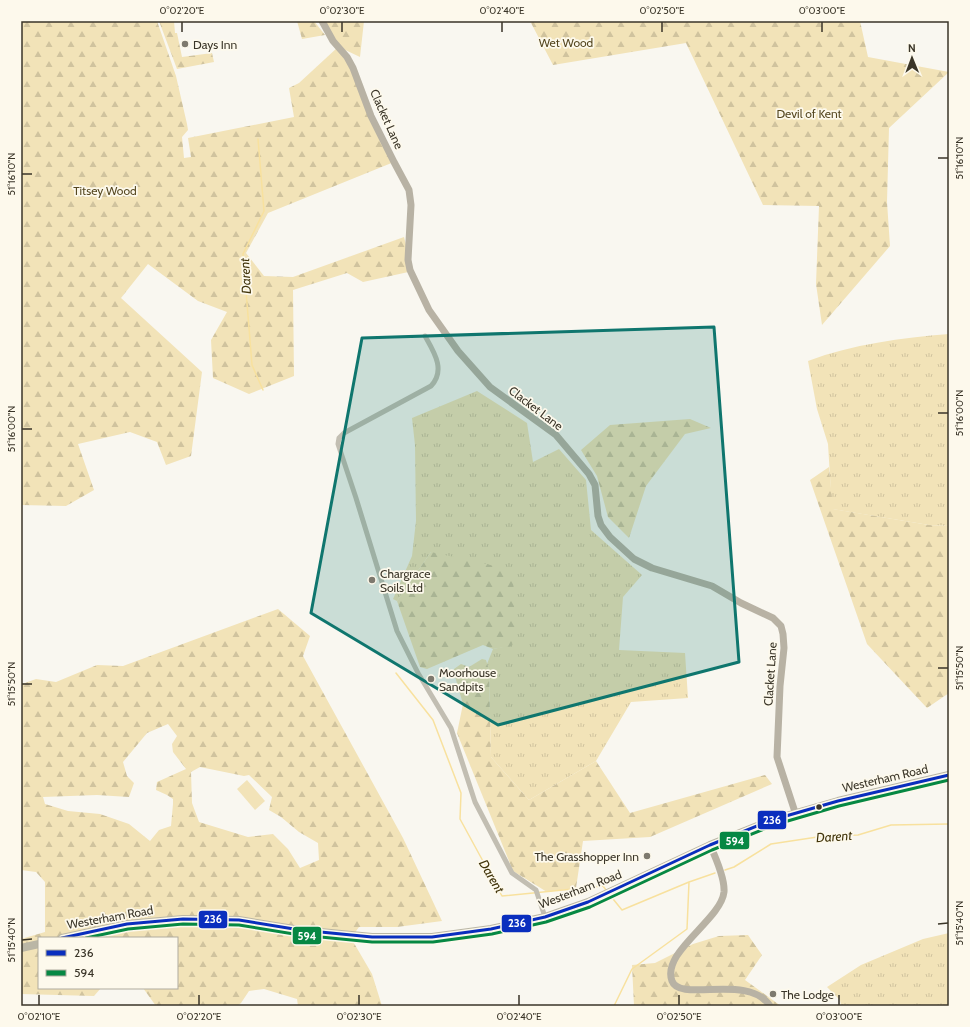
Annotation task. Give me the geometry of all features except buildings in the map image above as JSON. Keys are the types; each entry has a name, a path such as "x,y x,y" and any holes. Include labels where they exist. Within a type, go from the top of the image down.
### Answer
{"main road":[{"name":"Westerham Road","path":"67,937 127,924 194,918 239,920 300,930 372,937 432,937 491,929 545,917 574,907 608,893 710,845 760,824 795,812 949,775"},
{"path":"21,948 38,944"}],"street":[{"name":"Clacket Lane","path":"322,21 333,41 347,57 353,68 371,116 408,186 411,200 408,247 410,270 429,310 458,351 490,387 556,435 589,474 595,485 598,516 601,525 610,537 634,559 652,568 712,586 741,603 773,618 781,626 784,648 780,686 777,757 795,812"},
{"path":"425,336 439,365 436,381 431,386 344,433 339,438 338,444 397,631 418,673 451,728 475,802 512,873 536,890 545,917"},
{"path":"710,845 719,870 724,892 722,899 712,915 682,947 672,967 672,981 674,985 680,988 691,990 735,989 751,992 765,1000 770,1006"}],"highlighted area":[{"path":"714,327 739,662 498,725 311,613 362,338"}],"green space":[{"name":"Titsey Wood","path":"21,21 157,21 176,76 187,124 188,130 182,137 184,158 191,157 188,138 294,117 289,88 299,83 338,47 322,21 364,21 360,57 339,47 347,57 394,162 268,213 246,253 264,276 293,277 404,237 413,271 363,282 347,273 293,290 294,376 249,394 213,378 211,340 227,312 198,301 148,264 121,298 202,372 191,456 166,465 157,442 130,432 78,444 94,490 66,506 21,505"},
{"path":"159,21 174,21 175,33 177,33 182,57 212,53 214,62 177,69"},
{"path":"297,21 314,21 325,35 302,39"},
{"name":"Devil of Kent","path":"530,21 860,21 868,57 949,72 889,128 887,202 890,246 822,325 816,284 819,206 763,205 686,43 553,65"},
{"path":"949,334 949,526 929,525 832,509 828,444 817,409 808,361 860,346"},
{"path":"477,391 527,423 533,462 559,449 586,480 591,530 642,575 623,597 619,650 685,653 688,698 631,702 596,761 529,800 491,757 489,670 487,664 493,649 512,645 431,552 397,601 393,599 412,556 416,521 415,445 412,418"},
{"path":"690,419 711,428 685,434 646,486 629,538 608,517 597,476 581,450 610,425"},
{"path":"829,467 833,509 929,525 949,526 949,693 927,708 867,644 810,480"},
{"path":"431,552 513,570 515,628 512,646 493,649 483,645 427,669 420,667 397,601"},
{"path":"278,609 310,636 303,656 403,838 442,921 397,927 359,927 351,938 372,974 382,1006 298,1006 297,999 264,989 249,991 241,1003 237,1006 156,1006 144,989 178,989 178,937 38,937 38,989 100,989 94,996 21,994 21,939 45,932 45,882 36,872 21,870 21,679 22,684 36,679 56,682 97,665 123,666","holes":["168,724 177,736 172,744 173,752 186,769 157,782 156,790 173,799 171,826 159,830 150,841 129,824 100,814 68,811 45,804 43,797 97,795 129,797 134,783 127,776 123,762 147,733","200,767 244,776 249,775 272,797 269,810 281,817 299,832 318,843 319,860 300,868 288,849 273,834 248,837 199,822 192,803 191,772"]},
{"path":"482,659 486,660 489,670 491,757 529,800 596,761 630,813 765,775 772,784 650,837 583,841 576,888 547,892 513,871 457,733 463,704 454,669 461,664 469,667"},
{"path":"247,780 265,801 255,810 237,789"},
{"path":"949,933 949,1006 841,1006 840,1000 827,987 861,965 923,939"},
{"path":"748,935 762,955 745,980 781,1006 634,1006 632,965 655,963 693,944 719,936"}],"waterway":[{"name":"Darent","path":"258,139 264,211 243,254 252,365 263,390"},
{"name":"Darent","path":"396,673 433,720 461,793 460,819 502,896 603,886 606,890"},
{"name":"Darent","path":"725,870 734,867 771,844 824,836 858,835 891,825 949,824"},
{"name":"Darent","path":"609,894 622,910 689,882 715,873"},
{"path":"614,1006 632,969 687,929 689,882"}],"transit line":[{"name":"236","path":"67,937 127,924 183,919 239,920 300,930 372,937 432,937 491,929 545,917 588,902 710,845 772,820 838,801 949,775"},
{"name":"594","path":"91,937 128,929 183,924 239,925 300,935 372,942 433,942 492,934 546,922 590,907 712,850 774,825 839,806 949,780"}],"place":[{"name":"Days Inn","path":"185,44"},
{"name":"Chargrace Soils Ltd","path":"372,580"},
{"name":"Moorhouse Sandpits","path":"431,679"},
{"name":"The Grasshopper Inn","path":"647,856"},
{"name":"The Lodge","path":"773,994"}],"park label":[{"name":"Wet Wood","path":"566,42"}]}
